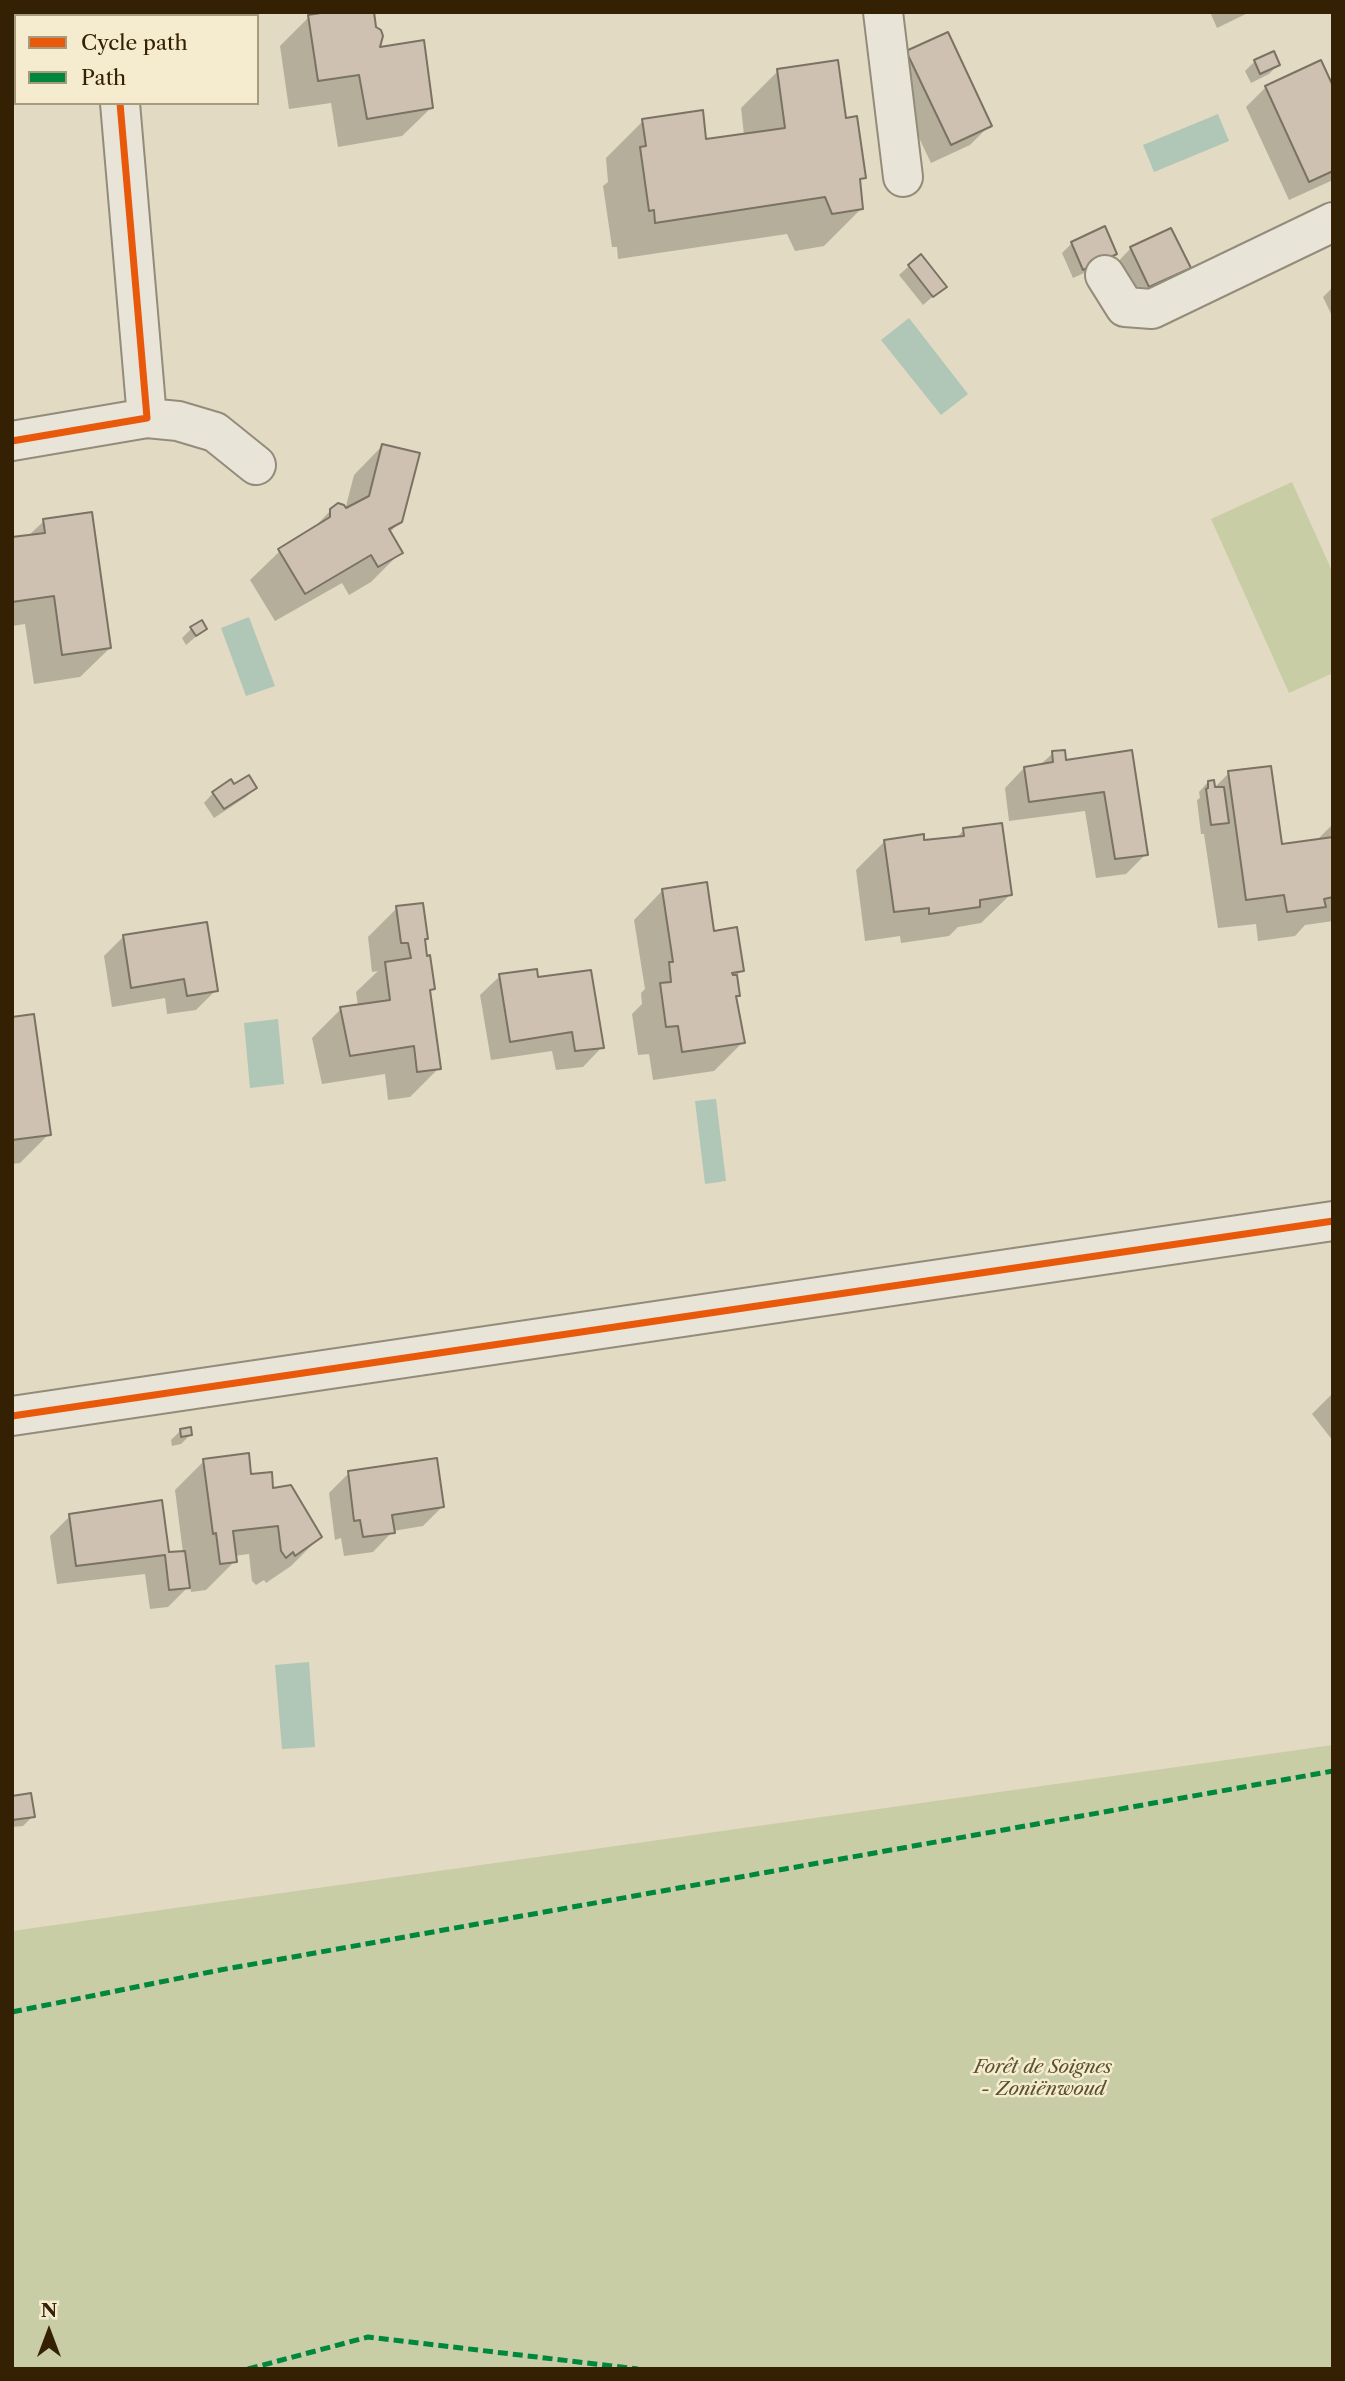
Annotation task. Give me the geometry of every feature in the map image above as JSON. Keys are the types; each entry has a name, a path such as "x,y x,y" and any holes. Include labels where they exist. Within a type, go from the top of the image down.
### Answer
{"street":[{"path":"883,12 903,177"},
{"path":"120,105 147,418"},
{"path":"1105,275 1125,306 1152,309 1333,222"},
{"path":"12,441 147,418 177,421 215,432 256,465"},
{"path":"12,1416 1333,1221"}],"green space":[{"path":"1292,482 1333,573 1333,673 1289,693 1211,519"},
{"name":"Forêt de Soignes - Zoniënwoud","path":"1333,1745 1333,2369 12,2369 12,1931"}],"shaded area":[{"path":"1218,114 1229,141 1154,172 1143,145"},
{"path":"909,318 968,394 941,415 881,340"},
{"path":"249,617 275,686 246,696 221,628"},
{"path":"278,1019 284,1084 250,1088 244,1023"},
{"path":"716,1099 726,1181 705,1184 695,1101"},
{"path":"309,1662 315,1747 282,1749 275,1665"}],"building":[{"path":"327,12 374,12 376,27 381,30 383,36 380,47 424,40 433,108 367,119 359,75 318,81 308,15"},
{"path":"948,32 992,126 951,145 906,51"},
{"path":"1274,51 1280,65 1260,74 1254,60"},
{"path":"838,60 846,118 857,116 866,178 860,179 863,209 832,214 825,197 655,223 654,210 649,211 640,147 646,146 642,119 703,110 706,139 785,128 777,69"},
{"path":"1321,60 1333,86 1333,171 1309,182 1265,86"},
{"path":"1105,226 1117,254 1083,270 1071,242"},
{"path":"1171,228 1191,268 1149,287 1130,247"},
{"path":"921,254 947,287 933,297 908,265"},
{"path":"382,444 420,453 402,522 389,529 403,553 378,567 371,555 305,594 278,549 330,517 330,509 338,503 346,508 369,496"},
{"path":"92,512 111,648 62,655 54,596 12,602 12,537 45,533 43,519"},
{"path":"202,620 207,629 196,636 190,627"},
{"path":"1065,750 1066,760 1132,750 1148,855 1115,859 1104,792 1029,802 1024,767 1053,762 1052,751"},
{"path":"1271,766 1282,844 1333,837 1333,897 1324,899 1326,907 1287,912 1284,895 1246,900 1228,771"},
{"path":"249,775 257,788 224,809 212,792 231,779 234,784"},
{"path":"1214,780 1215,787 1224,787 1229,823 1211,825 1206,789 1208,781"},
{"path":"1002,823 1012,895 980,900 980,907 929,914 929,908 894,912 884,840 924,834 924,840 964,836 963,828"},
{"path":"707,882 714,931 737,927 744,971 732,973 737,975 740,996 736,996 745,1043 682,1052 678,1026 666,1027 660,983 671,982 669,962 673,962 662,889"},
{"path":"423,903 428,939 425,939 427,956 430,955 435,989 430,990 441,1069 417,1072 414,1046 350,1056 340,1007 390,1000 385,962 411,958 408,943 401,943 396,906"},
{"path":"207,922 218,991 187,996 184,979 131,988 123,935"},
{"path":"537,969 538,977 591,970 604,1048 575,1051 572,1032 510,1042 499,974"},
{"path":"34,1014 51,1135 12,1140 12,1017"},
{"path":"191,1427 192,1435 181,1437 180,1429"},
{"path":"249,1453 251,1474 272,1472 273,1488 291,1485 322,1537 295,1556 293,1552 286,1558 281,1551 278,1526 233,1531 237,1562 220,1564 216,1533 213,1534 203,1459"},
{"path":"437,1458 444,1507 392,1515 395,1533 363,1537 360,1520 354,1521 348,1471"},
{"path":"162,1500 169,1552 185,1551 190,1588 169,1590 165,1555 76,1566 69,1514"},
{"path":"31,1793 35,1817 12,1820 12,1796"}],"marked path":[{"path":"12,2012 220,1970 1333,1771"},
{"path":"248,2369 368,2337 638,2369"}],"cycle path":[{"path":"12,441 147,418 120,105"},
{"path":"12,1416 1333,1221"}]}
